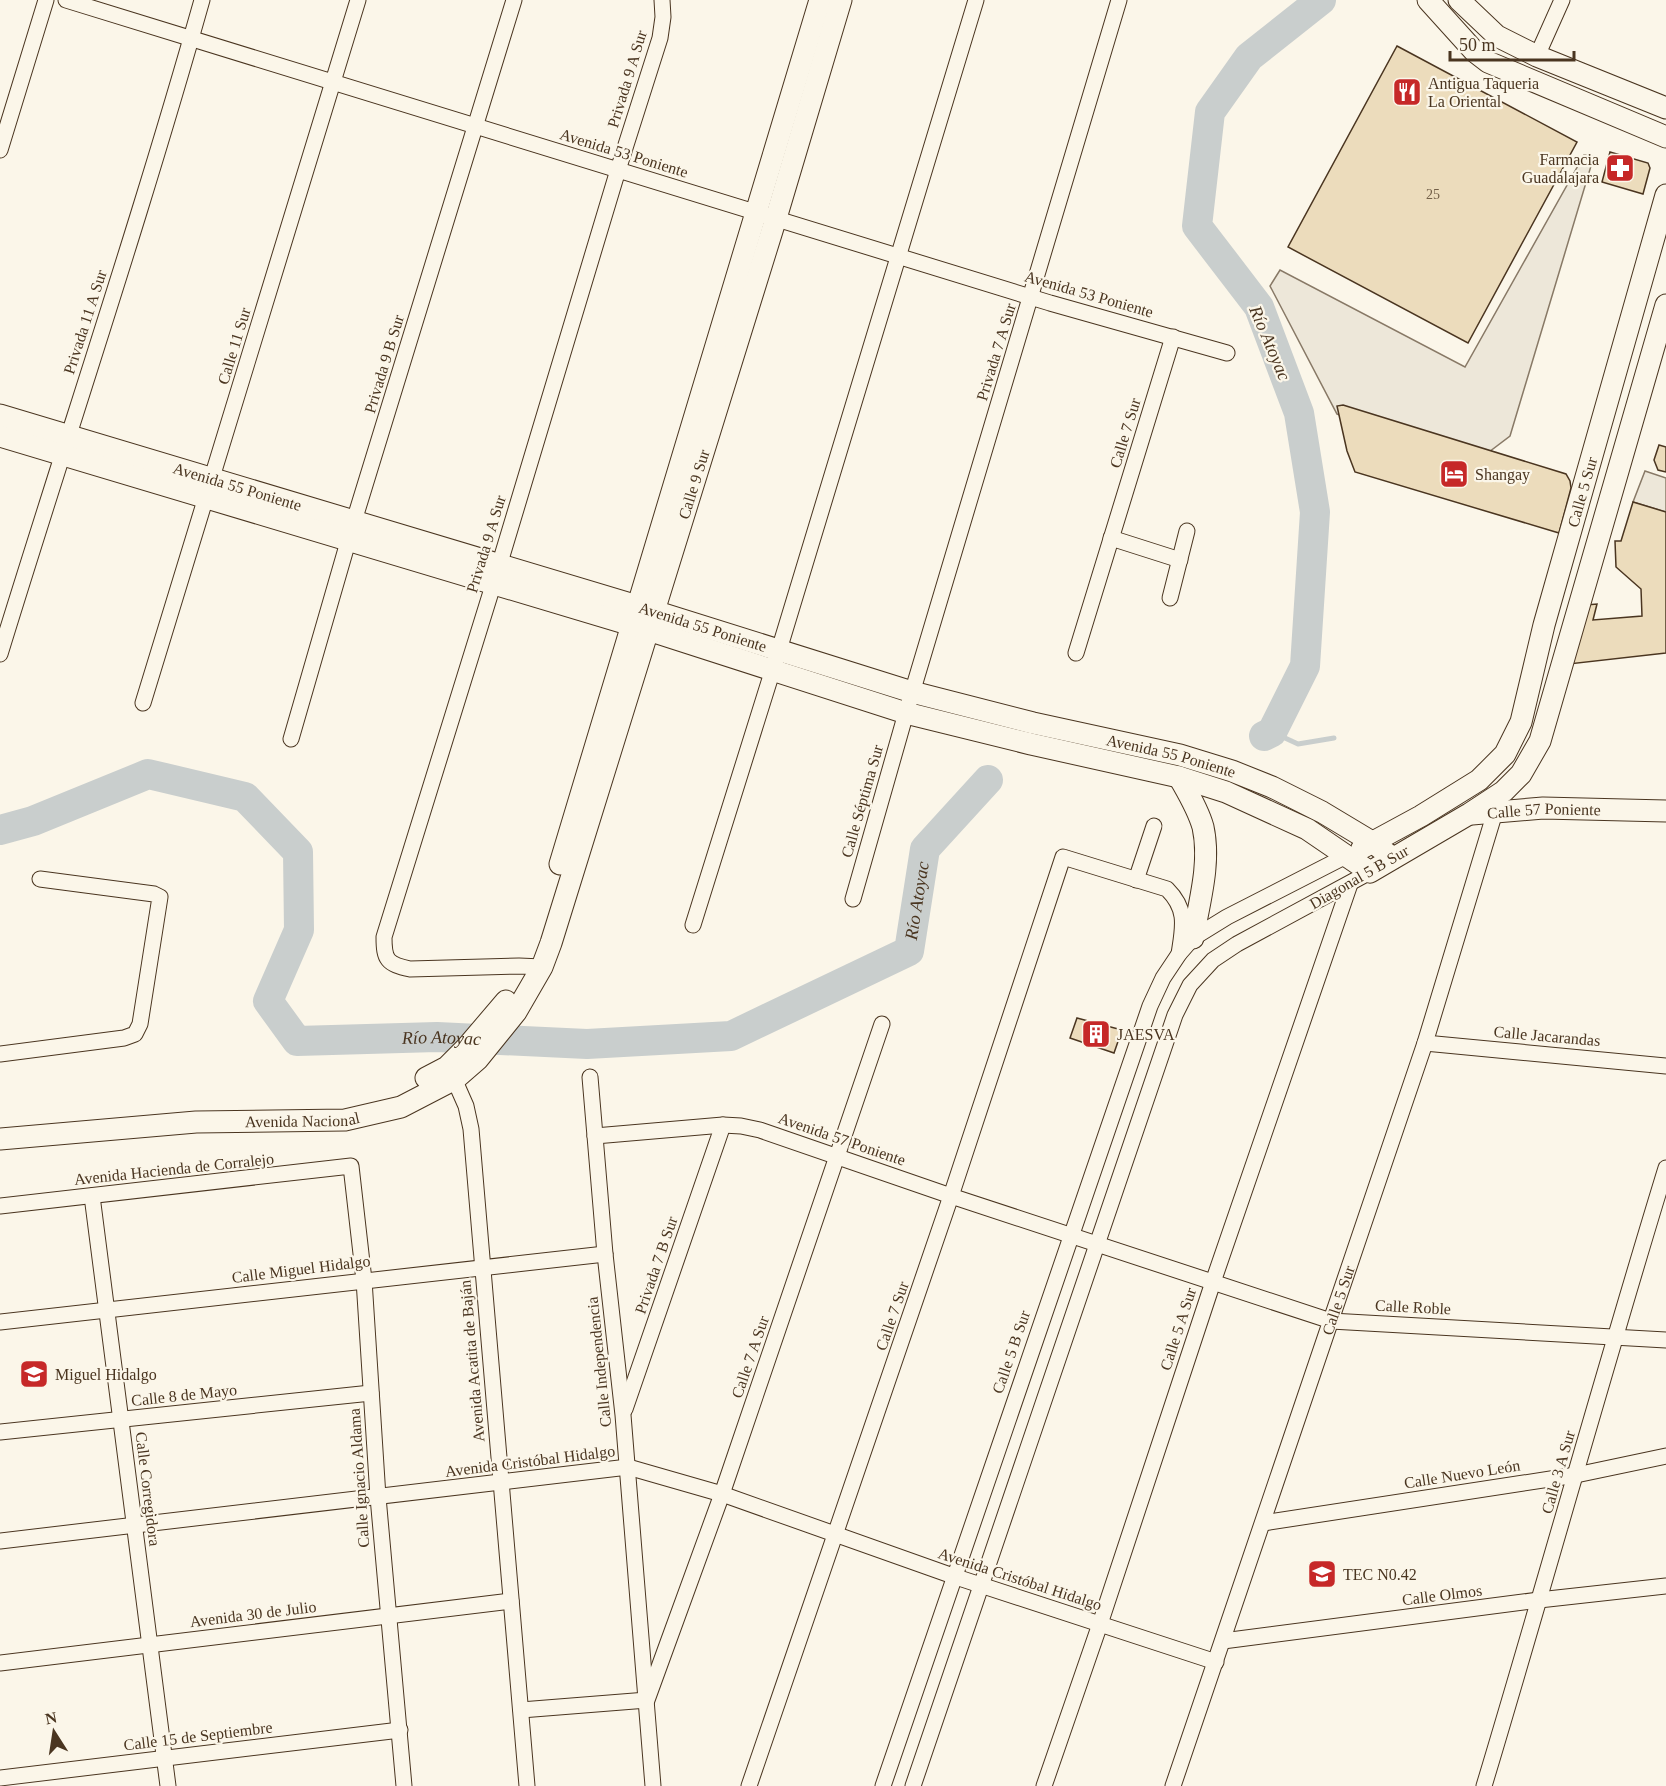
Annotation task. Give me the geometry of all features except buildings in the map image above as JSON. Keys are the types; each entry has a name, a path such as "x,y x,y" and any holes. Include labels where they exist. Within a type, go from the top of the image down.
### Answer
{"main road":[{"name":"Calle 9 Sur","path":"642,619 755,212 820,0"},
{"name":"Calle 9 Sur","path":"535,966 642,619 776,218 840,0"},
{"path":"1428,0 1475,52 1488,62 1666,137"},
{"path":"1459,0 1497,36 1537,56 1666,108"},
{"name":"Calle 5 Sur","path":"1479,780 1505,754 1521,722 1544,626 1666,195"},
{"name":"Calle 5 Sur","path":"1504,791 1521,774 1540,741 1666,305"},
{"name":"Avenida 55 Poniente","path":"0,415 64,445 642,619 779,650 912,692 1033,723 1180,755 1232,771 1272,787 1322,812 1372,842 1393,858"},
{"name":"Avenida 55 Poniente","path":"0,436 64,445"},
{"name":"Avenida 55 Poniente","path":"642,619 773,671 906,713 1179,777 1226,792 1307,829 1370,872"},
{"path":"1544,626 1572,631"},
{"path":"1521,774 1524,788 1530,798 1543,808"},
{"path":"1179,777 1195,807 1202,826 1205,845 1205,871 1186,946"},
{"name":"Diagonal 5 B Sur","path":"1348,855 1421,816 1479,780"},
{"name":"Diagonal 5 B Sur","path":"1370,872 1504,791"},
{"name":"Calle 57 Poniente","path":"1421,816 1543,808 1666,811"},
{"name":"Avenida Nacional","path":"0,1139 218,1121 345,1120 401,1107 451,1073 472,1054 510,1008 535,966"},
{"name":"Avenida Nacional","path":"0,1126 207,1107 343,1106 395,1094 451,1073"}],"street":[{"path":"0,150 46,0"},
{"name":"Avenida 53 Poniente","path":"66,0 1032,297 1227,353"},
{"name":"Privada 11 A Sur","path":"0,654 64,445 139,215 202,0"},
{"name":"Calle 11 Sur","path":"143,703 358,0"},
{"name":"Privada 9 B Sur","path":"291,739 351,531 514,0"},
{"name":"Privada 9 A Sur","path":"535,966 410,969 394,965 384,953 384,937 660,39 663,17 662,0"},
{"path":"693,925 773,671 976,0"},
{"name":"Privada 7 A Sur","path":"906,713 1119,0"},
{"path":"1537,56 1562,0"},
{"name":"Calle 7 Sur","path":"1076,653 1173,337"},
{"path":"1170,598 1187,531"},
{"path":"1111,538 1180,560"},
{"name":"Calle Séptima Sur","path":"853,899 906,713"},
{"name":"Calle 5 Sur","path":"1173,1786 1425,1043 1495,812"},
{"path":"1154,826 1136,880 1167,889 1177,899 1182,911 1186,946"},
{"name":"Diagonal 5 B Sur","path":"1186,946 1227,917 1348,855"},
{"name":"Calle 7 Sur","path":"749,1786 951,1197 1063,857 1136,880"},
{"name":"Diagonal 5 B Sur","path":"1098,1244 1175,1015 1190,985 1213,960 1237,944 1370,872"},
{"path":"0,1054 124,1038 135,1034 140,1024 160,897 153,894 40,879"},
{"name":"Calle 5 A Sur","path":"1044,1786 1213,1282 1350,884"},
{"name":"Calle 5 B Sur","path":"883,1786 1150,1006 1163,978 1186,946"},
{"name":"Calle 7 A Sur","path":"647,1700 722,1494 882,1024"},
{"name":"Calle Jacarandas","path":"1425,1043 1666,1066"},
{"name":"Avenida Acatita de Baján","path":"451,1073 466,1106 471,1130 527,1786"},
{"name":"Calle Independencia","path":"590,1077 605,1254 623,1415 653,1786"},
{"name":"Avenida 57 Poniente","path":"595,1136 723,1125 760,1130 951,1197 1098,1244"},
{"name":"Privada 7 B Sur","path":"623,1415 723,1125"},
{"name":"Avenida Hacienda de Corralejo","path":"0,1206 351,1167"},
{"name":"Calle Ignacio Aldama","path":"351,1167 363,1280 378,1497 405,1786"},
{"name":"Calle 3 A Sur","path":"1484,1786 1576,1475 1614,1337 1666,1168"},
{"name":"Calle Corregidora","path":"92,1196 168,1786"},
{"path":"913,1786 1098,1244"},
{"name":"Calle Roble","path":"1098,1244 1331,1321 1666,1340"},
{"name":"Calle Miguel Hidalgo","path":"0,1322 605,1254"},
{"name":"Calle 8 de Mayo","path":"0,1432 371,1393"},
{"name":"Calle Nuevo León","path":"1263,1523 1576,1475 1666,1456"},
{"name":"Avenida Cristóbal Hidalgo","path":"0,1541 627,1467 722,1494 953,1576 1216,1662"},
{"name":"Calle Olmos","path":"1223,1641 1666,1586"},
{"name":"Avenida 30 de Julio","path":"0,1663 511,1601"},
{"path":"521,1710 647,1700"},
{"name":"Calle 15 de Septiembre","path":"0,1778 400,1730"}],"shaded area":[{"path":"1584,155 1594,156 1510,436 1481,458 1337,414 1270,286 1280,270 1465,367"},
{"path":"1645,471 1666,478 1666,512 1633,502"}],"waterway":[{"name":"Río Atoyac","path":"1264,736 1272,732 1305,666 1315,512 1299,413 1259,307 1197,226 1210,112 1249,57 1321,0"},
{"path":"1272,732 1298,744 1334,738"},
{"name":"Río Atoyac","path":"0,830 33,821 148,774 245,797 298,852 299,930 268,1001 297,1041 437,1037 587,1044 731,1036 909,951 925,849 988,780"}],"place":[{"name":"Antigua Taqueria La Oriental","path":"1407,92"},
{"name":"Farmacia Guadalajara","path":"1620,168"},
{"name":"Shangay","path":"1454,474"},
{"name":"JAESVA","path":"1096,1034"},
{"name":"Miguel Hidalgo","path":"34,1374"},
{"name":"TEC N0.42","path":"1322,1574"}]}
